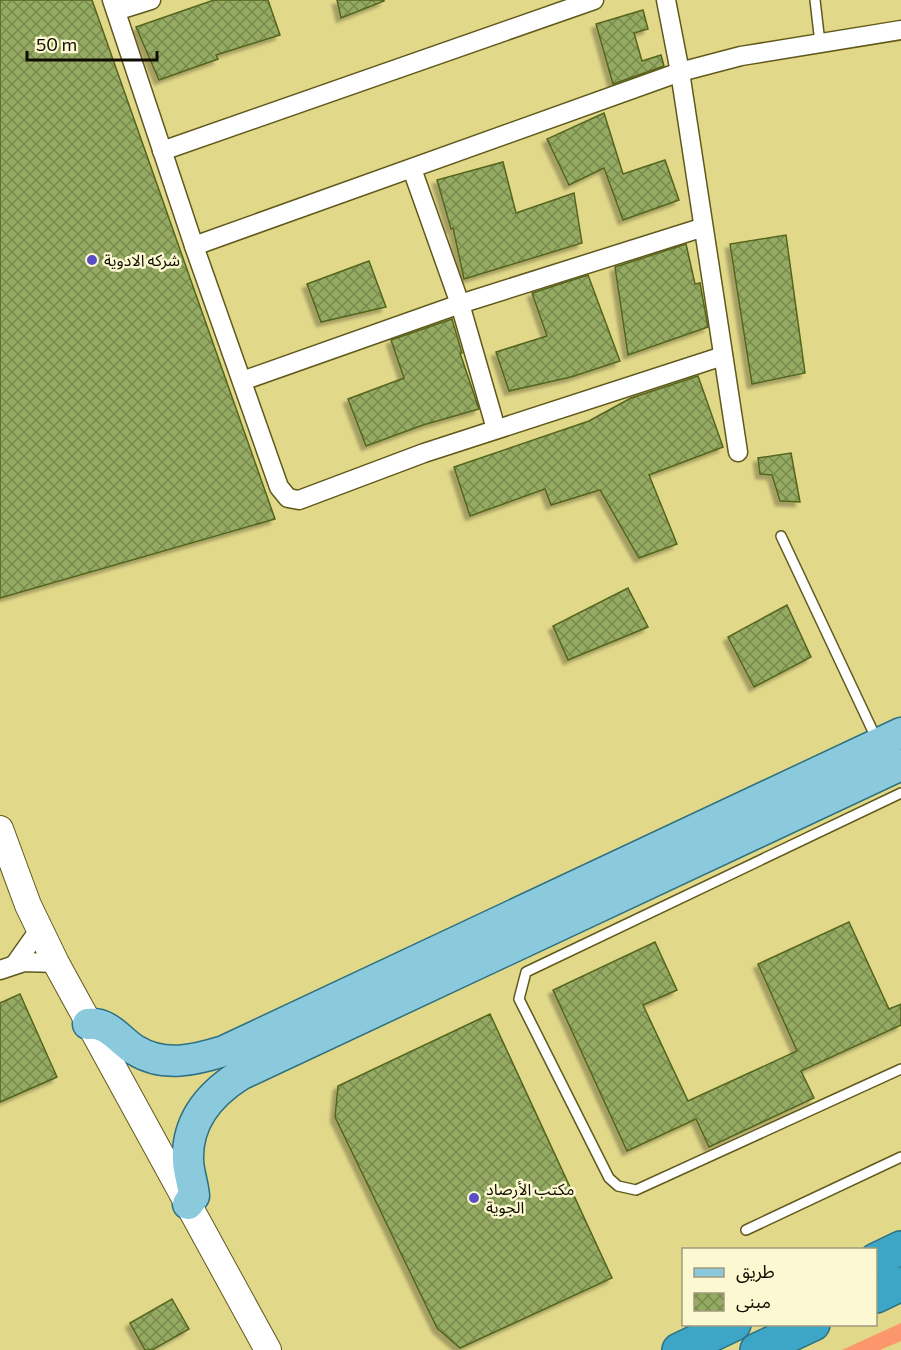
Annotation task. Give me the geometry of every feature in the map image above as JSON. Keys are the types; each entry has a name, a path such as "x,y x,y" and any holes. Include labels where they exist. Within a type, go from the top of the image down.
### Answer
{"highway":[{"path":"877,1260 901,1248"},
{"path":"877,1296 901,1284"},
{"path":"679,1350 730,1326"},
{"path":"757,1350 809,1326"}],"main road":[{"path":"88,1024 103,1025 137,1052 154,1058 190,1061 224,1051 894,739"},
{"path":"188,1204 194,1196 188,1158 190,1138 197,1118 208,1101 223,1086 901,765"}],"street":[{"path":"151,0 114,5 194,246 279,487 288,498 299,500 496,429 723,356"},
{"path":"162,151 594,0"},
{"path":"666,0 680,72 701,228 738,452"},
{"path":"194,246 680,72 741,56 901,30"},
{"path":"412,169 460,304 496,429"},
{"path":"242,381 460,304 701,228"},
{"path":"0,829 39,930 88,1024 268,1350"},
{"path":"7,967 39,930"},
{"path":"7,967 36,961 56,963"}],"lane":[{"path":"815,0 820,43"},
{"path":"781,536 894,739"},
{"path":"901,793 526,972 519,999 609,1178 618,1186 636,1190 901,1068"},
{"path":"746,1230 901,1157"}],"shaded area":[{"path":"901,1323 901,1341 880,1350 842,1350"}],"building":[{"name":"شركه الادوية","path":"0,0 92,0 275,519 0,598"},
{"path":"214,0 268,0 280,35 216,55 218,59 159,80 136,27"},
{"path":"337,0 384,0 384,1 341,18"},
{"path":"643,10 648,29 634,33 642,61 661,55 664,66 613,84 596,24"},
{"path":"604,113 623,174 665,160 679,200 623,220 604,168 569,185 547,139"},
{"path":"503,162 516,213 574,193 582,243 464,279 453,228 451,229 437,180"},
{"path":"786,235 805,373 752,384 730,244"},
{"path":"686,244 695,284 700,283 708,327 628,355 615,267"},
{"path":"369,261 386,307 321,322 307,284"},
{"path":"588,275 620,361 571,377 509,391 496,352 547,336 532,293"},
{"path":"452,319 462,353 460,353 479,409 423,425 366,446 348,399 404,378 391,340"},
{"path":"698,376 723,447 649,475 677,544 639,558 600,490 551,505 545,489 470,516 454,467 589,421 631,398"},
{"path":"791,453 800,502 780,501 772,475 760,474 758,458"},
{"path":"628,588 648,627 568,660 553,626"},
{"path":"787,605 811,657 754,687 728,637"},
{"path":"849,922 889,1009 901,1004 901,1025 801,1071 814,1098 709,1147 696,1119 627,1151 553,990 655,942 677,990 643,1005 688,1101 797,1051 758,964"},
{"path":"20,994 57,1077 0,1102 0,1003"},
{"name":"مكتب الأرصاد الجوية","path":"490,1014 612,1278 460,1348 437,1328 335,1117 338,1086"},
{"path":"172,1299 189,1329 152,1350 145,1350 130,1323"}],"place":[{"name":"شركه الادوية","path":"92,260"},
{"name":"مكتب الأرصاد الجوية","path":"474,1198"}]}
